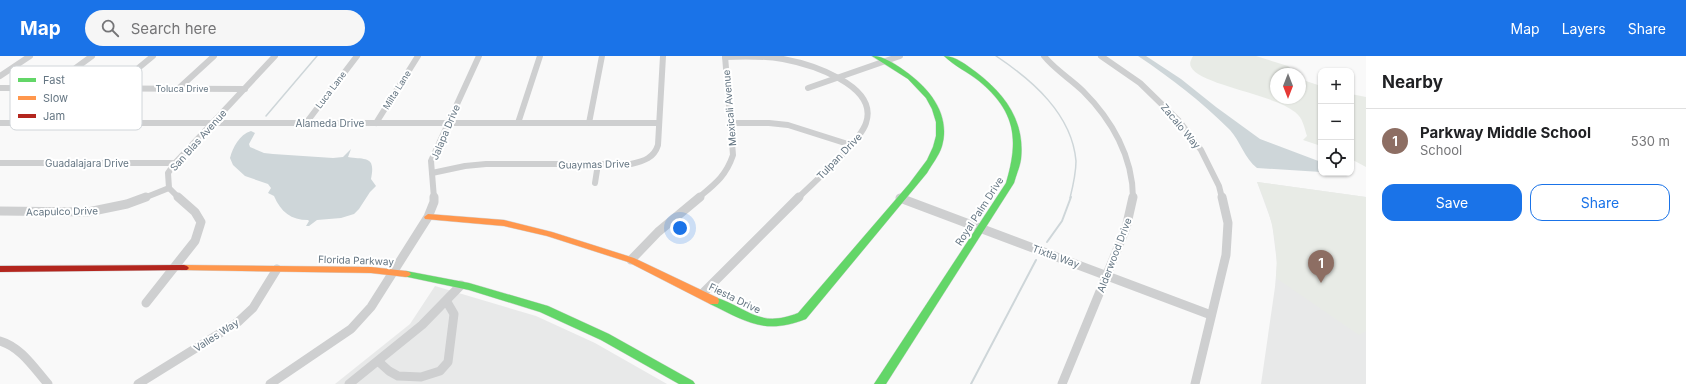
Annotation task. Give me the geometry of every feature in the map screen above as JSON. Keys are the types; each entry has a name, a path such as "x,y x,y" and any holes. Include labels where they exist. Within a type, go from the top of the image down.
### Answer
{"street":[{"path":"15,66 30,56"},
{"path":"78,66 92,56"},
{"path":"141,66 153,56"},
{"path":"178,89 214,56"},
{"name":"San Blas Avenue","path":"169,188 168,173 175,163 275,56"},
{"name":"Luca Lane","path":"306,123 356,56"},
{"name":"Milta Lane","path":"376,124 418,56"},
{"name":"Jalapa Drive","path":"270,384 351,329 371,307 394,272 428,217 434,202 431,161 479,56"},
{"path":"518,123 540,56"},
{"path":"589,123 602,56"},
{"name":"Guaymas Drive","path":"432,173 465,166 486,164 631,164 646,160 656,153 658,145 663,56"},
{"name":"Tulpan Drive","path":"702,294 851,145 862,132 867,120 866,107 862,98 852,87 838,77 810,65 784,59 725,56"},
{"name":"Mexicali Avenue","path":"631,260 658,232 718,181 728,169 733,155 725,56"},
{"name":"Fiesta Drive","path":"428,217 504,224 550,234 631,260 755,321 772,324 787,323 802,316 900,198 933,156 938,144 940,126 939,117 933,104 923,89 907,75 886,61 875,56"},
{"path":"808,88 900,56"},
{"name":"Royal Palm Drive","path":"880,384 1010,183 1018,159 1019,144 1016,130 1008,112 999,98 984,82 948,56"},
{"name":"Alderwood Drive","path":"1044,56 1083,91 1106,117 1119,139 1129,164 1132,197 1131,211 1126,228 1062,384"},
{"name":"Zacalo Way","path":"1101,56 1140,83 1180,122 1201,150 1218,186 1228,223 1226,255 1195,384"},
{"path":"0,76 10,69"},
{"name":"Toluca Drive","path":"0,88 10,88"},
{"name":"Toluca Drive","path":"142,89 245,89"},
{"name":"Alameda Drive","path":"0,123 10,123"},
{"name":"Alameda Drive","path":"142,124 659,123"},
{"path":"730,123 769,123 788,125 851,145"},
{"name":"Guadalajara Drive","path":"0,163 175,163"},
{"path":"595,183 598,164"},
{"path":"146,304 195,241 201,222 195,212 169,188"},
{"name":"Acapulco Drive","path":"0,211 94,211 127,204 169,188"},
{"name":"Tixtla Way","path":"900,198 1211,315"},
{"name":"Florida Parkway","path":"0,269 277,269 371,270 394,272 461,285 544,309 605,337 689,384"},
{"name":"Valles Way","path":"138,384 238,322 253,308 277,269"},
{"path":"349,384 379,362 447,302 461,285"},
{"path":"379,362 389,371 398,376 421,377 440,371 448,362 454,314 447,302"},
{"path":"0,341 7,342 18,351 48,384"}],"shaded area":[{"path":"1138,56 1146,56 1181,79 1260,139 1318,161 1318,172 1257,168 1249,160 1234,134 1230,130 1186,91"},
{"path":"1193,56 1256,56 1290,68 1270,68 1270,100 1208,79 1197,73 1190,66"},
{"path":"1306,81 1318,85 1318,145 1303,140 1307,136 1302,120 1298,114 1280,104 1306,104"},
{"path":"1354,95 1366,97 1366,167 1354,161"},
{"path":"251,131 255,133 249,144 250,147 264,153 333,158 343,157 351,149 348,157 364,159 370,162 372,166 371,179 376,186 354,214 341,218 317,220 309,226 306,226 309,221 308,220 292,217 283,211 274,196 268,193 271,188 268,184 245,176 233,165 230,158 235,146 243,135"},
{"path":"1257,182 1366,197 1366,384 1261,384 1277,263 1272,223"},
{"path":"1257,182 1366,197 1366,331 1359,335 1276,278 1277,265 1273,229"},
{"path":"435,286 536,316 595,343 667,384 335,384 410,324"}],"waterway":[{"path":"266,116 317,56"},
{"path":"996,56 1010,65 1036,87 1058,113 1067,128 1073,144 1076,161 1075,175 1070,198"},
{"path":"1047,242 1062,221 1071,197"},
{"path":"971,384 1036,260"}],"traffic: fast":[{"path":"714,301 747,317 767,323 790,321 802,316 923,173 937,147 940,136 939,122 935,109 929,97 910,78 887,62 875,56"},
{"path":"880,384 1010,183 1017,161 1018,141 1014,123 1007,108 995,93 981,80 947,56"},
{"path":"406,274 469,287 544,309 605,337 689,384"}],"traffic: slow":[{"path":"428,217 504,223 549,234 631,260 714,301"},
{"path":"184,268 371,270 406,274"}],"traffic: jam":[{"path":"0,269 184,268"}],"place":[{"name":"Parkway Middle School","path":"1321,283"}]}
